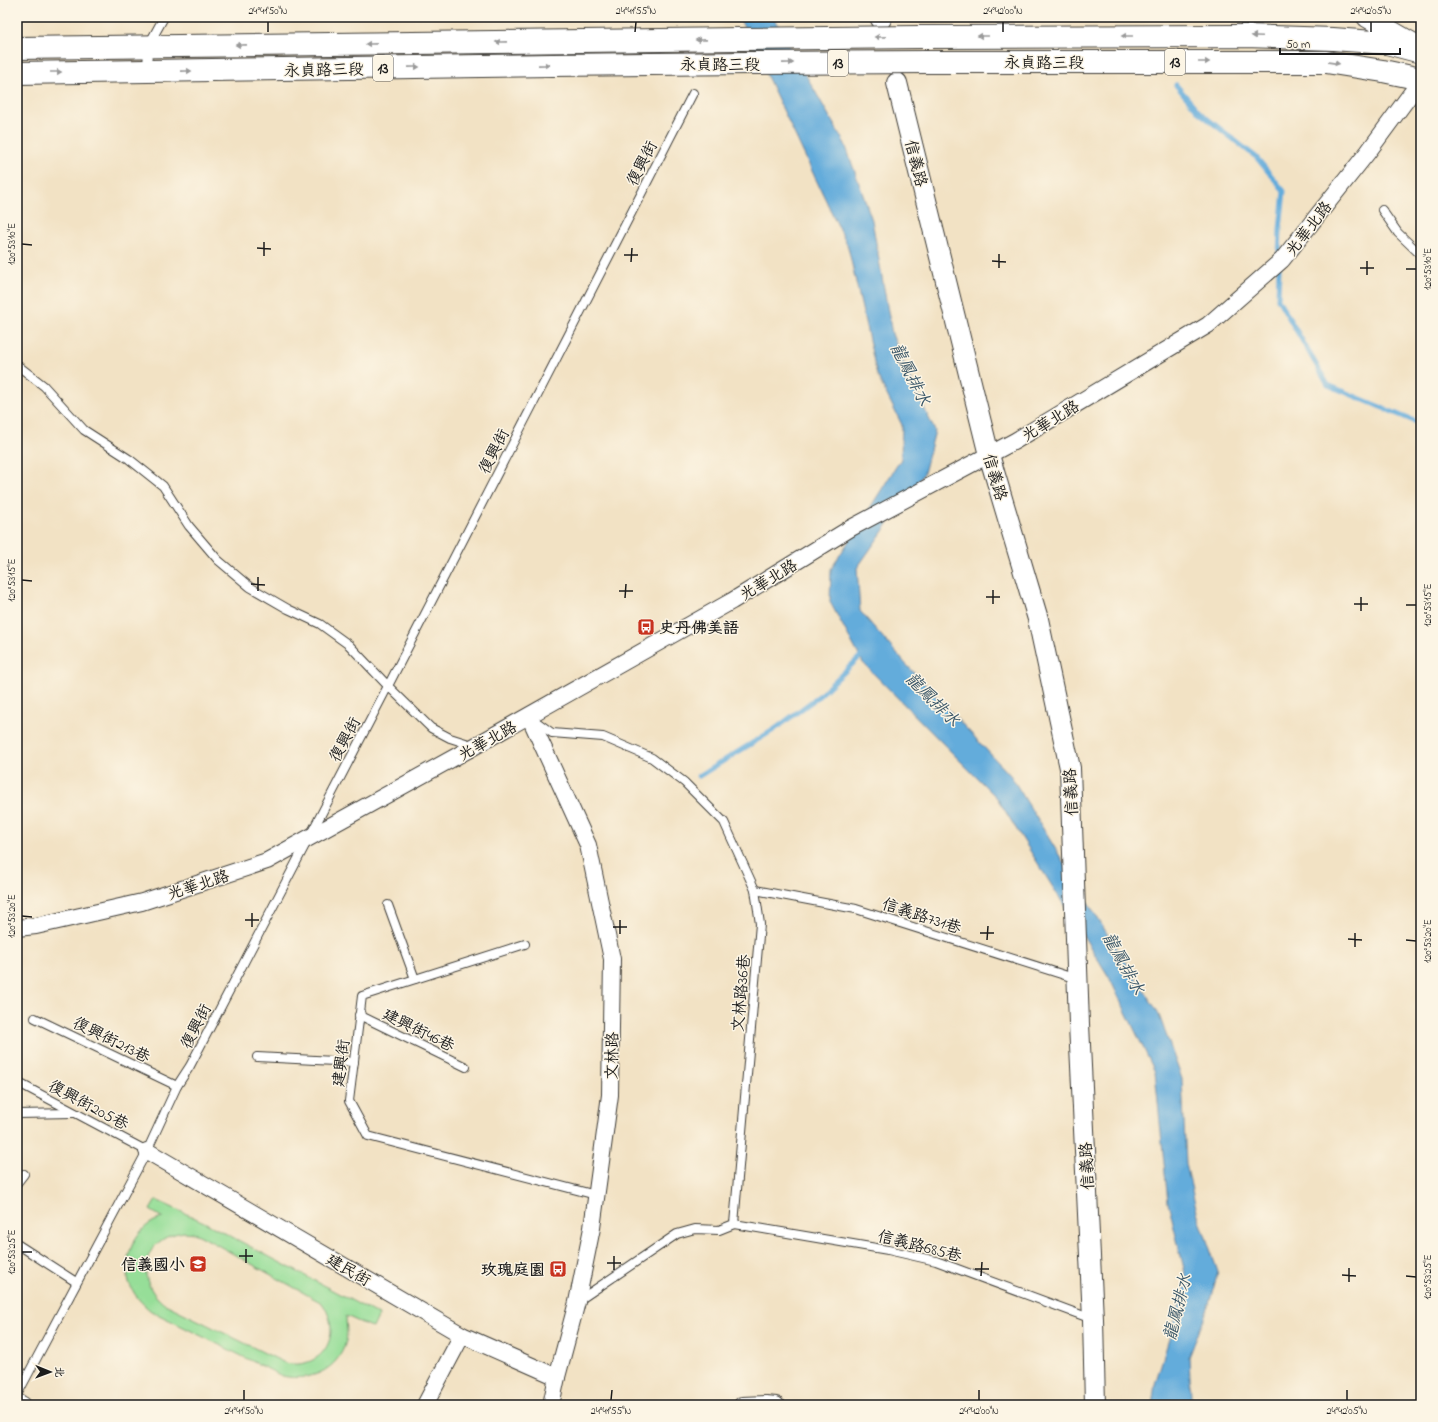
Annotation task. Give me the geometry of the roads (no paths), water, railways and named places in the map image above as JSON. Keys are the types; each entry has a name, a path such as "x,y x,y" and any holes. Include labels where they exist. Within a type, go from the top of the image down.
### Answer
{"main road":[{"name":"永貞路三段","path":"17,48 919,37 1267,36 1387,43 1421,52"},
{"name":"永貞路三段","path":"17,72 147,72 544,65 927,62 1326,62 1421,79"}],"street":[{"path":"1367,17 1421,48"},
{"name":"光華北路","path":"17,928 36,926 142,902 267,861 529,716 732,601 851,528 989,456 1208,325 1282,260 1368,152 1421,79"},
{"name":"信義路","path":"897,83 989,456 1038,619 1070,768 1077,979 1093,1319 1095,1405"},
{"name":"文林路","path":"529,716 588,845 612,959 610,1096 592,1228 577,1302 551,1405"},
{"name":"建民街","path":"147,1151 462,1335 557,1377"},
{"path":"425,1405 462,1335"},
{"path":"17,1402 23,1405"},
{"path":"742,1405 776,1405"}],"lane":[{"path":"147,72 148,46 164,17"},
{"name":"復興街","path":"17,1395 147,1151 177,1086 194,1059 307,839 388,686 693,93"},
{"path":"1382,210 1398,233 1421,255"},
{"path":"17,365 44,386 84,430 129,459 163,486 189,526 218,560 250,587 288,609 320,624 349,645 431,728 450,738 475,746"},
{"name":"文林路36巷","path":"529,716 552,733 603,737 652,758 684,782 724,822 755,890 760,924 734,1224"},
{"name":"信義路731巷","path":"755,890 856,909 1077,979"},
{"path":"388,905 415,979"},
{"name":"建興街","path":"525,944 362,996 349,1101 368,1136 596,1195"},
{"name":"建興街46巷","path":"360,1015 466,1067"},
{"name":"復興街213巷","path":"34,1018 177,1086"},
{"path":"257,1057 354,1062"},
{"name":"復興街205巷","path":"17,1082 147,1151"},
{"path":"17,1114 75,1112"},
{"path":"17,1183 24,1174"},
{"path":"577,1302 677,1234 695,1229 719,1230 734,1224"},
{"name":"信義路685巷","path":"734,1224 888,1250 936,1261 1093,1319"},
{"path":"17,1244 76,1282"}],"water":[{"name":"龍鳳排水","path":"739,17 773,17 845,144 872,220 892,334 908,374 935,431 924,473 857,568 860,611 904,662 1011,776 1114,945 1158,1012 1182,1079 1186,1164 1197,1212 1218,1272 1207,1311 1189,1357 1191,1397 1197,1405 1152,1405 1155,1384 1187,1281 1168,1203 1155,1072 1109,977 997,798 863,663 830,602 831,569 901,459 902,425 877,375 848,247"}],"waterway":[{"path":"1176,85 1200,113 1256,157 1284,191 1279,256"},
{"path":"1279,268 1278,299 1328,385 1421,424"},
{"path":"699,776 775,729 819,696 864,653"}],"place":[{"name":"史丹佛美語","path":"646,627"},
{"name":"信義國小","path":"198,1264"},
{"name":"玫瑰庭園","path":"558,1269"}]}
